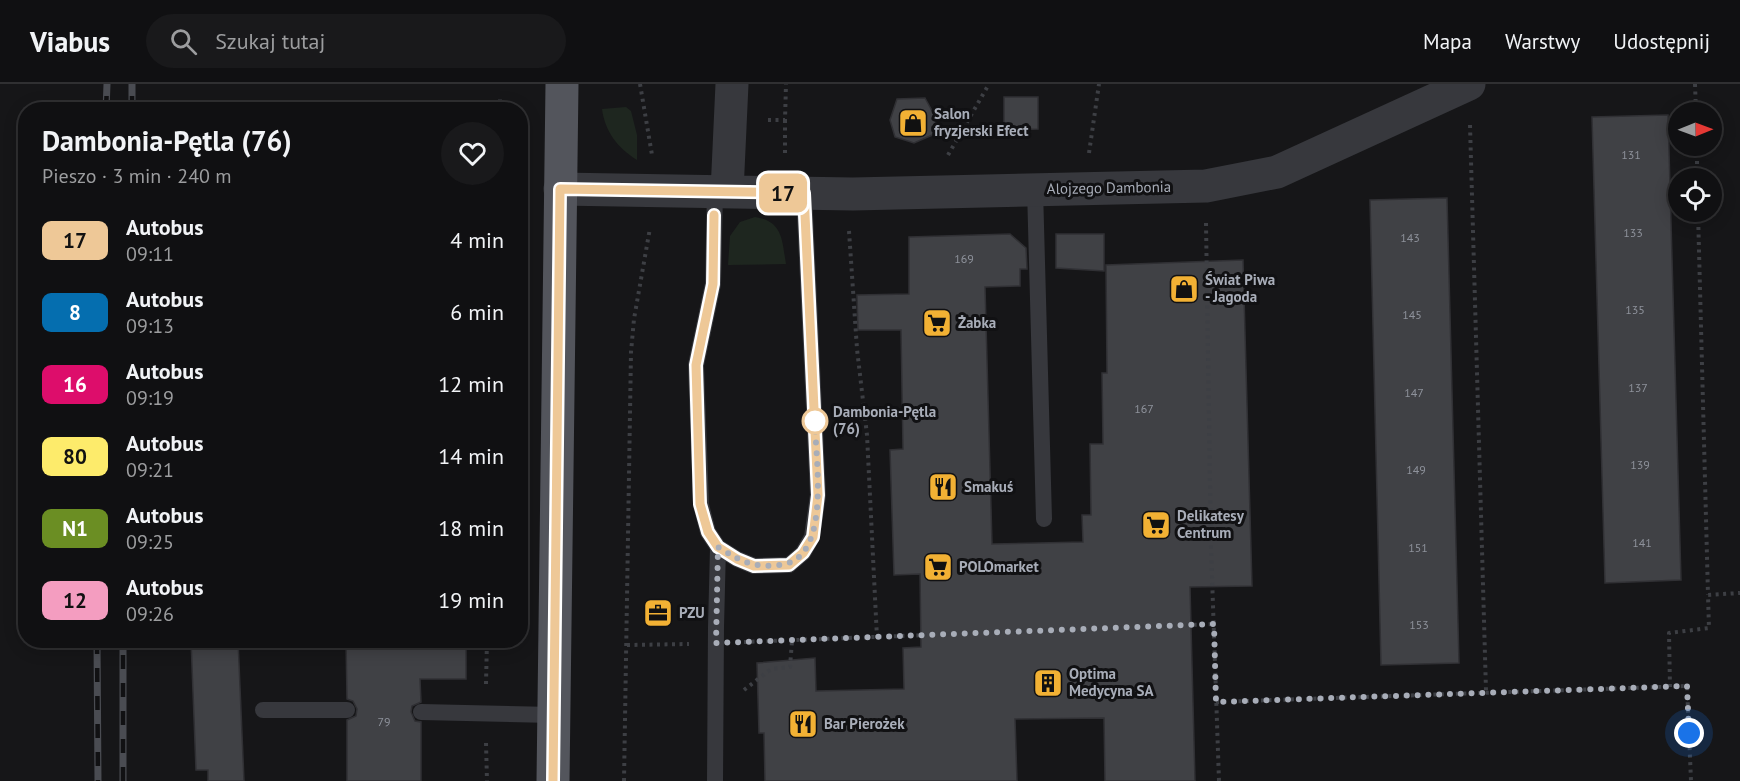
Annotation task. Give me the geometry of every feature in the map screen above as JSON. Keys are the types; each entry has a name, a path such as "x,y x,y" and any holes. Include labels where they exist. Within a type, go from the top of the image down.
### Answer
{"main road":[{"path":"553,781 562,84"}],"street":[{"path":"721,192 732,84"},
{"name":"Alojzego Dambonia","path":"560,189 846,193 1206,186 1277,171 1469,84"}],"lane":[{"path":"1035,189 1044,519"},
{"path":"721,192 713,284 696,365 700,504 708,532 718,547 754,566 789,565 803,553 813,537 818,495 804,193"},
{"path":"715,781 718,547"},
{"path":"263,710 347,710"},
{"path":"421,712 553,715"}],"path":[{"path":"640,84 653,164"},
{"path":"932,191 947,157 989,84"},
{"path":"1080,188 1089,153 1099,84"},
{"path":"1469,84 1486,691"},
{"path":"1695,84 1696,102"},
{"path":"500,95 500,102"},
{"path":"1206,186 1219,781"},
{"path":"846,193 857,349 867,435 878,638"},
{"path":"624,781 632,333 651,220"},
{"path":"1670,687 1670,633 1709,628 1698,222"},
{"path":"1708,595 1740,593"},
{"path":"627,645 716,635 792,641 1214,624"},
{"path":"758,679 771,669 790,667 792,641"},
{"path":"487,648 485,714 487,781"},
{"path":"1216,702 1486,691 1687,686 1691,781"}],"shaded area":[{"path":"626,107 631,111 637,135 637,160 624,150 609,132 602,109"},
{"path":"755,217 771,223 780,233 786,264 728,265 730,236 740,222"}],"building":[{"path":"1004,97 1038,97 1038,129 1004,130"},
{"name":"Salon fryzjerski Efect","path":"925,98 937,120 934,126 937,133 914,143 895,137 890,120 897,99"},
{"path":"1668,115 1668,222 1671,222 1681,580 1605,583 1592,117"},
{"path":"1447,198 1459,663 1381,665 1370,200"},
{"path":"1010,234 1026,248 1027,269 1020,269 1020,286 985,287 992,544 1083,542 1082,515 1091,515 1090,444 1103,444 1102,373 1107,373 1106,265 1243,260 1252,586 1190,587 1195,781 1105,781 1104,718 1015,719 1017,781 765,781 764,733 759,733 757,663 815,658 816,691 904,689 903,648 921,647 920,574 894,575 890,450 903,449 901,330 858,330 857,295 909,294 909,237"},
{"path":"1056,234 1104,234 1104,271 1056,268"},
{"path":"191,648 238,648 244,781 208,781 208,770 196,770"},
{"path":"346,648 466,648 466,679 420,679 421,702 412,706 411,712 415,721 421,722 421,781 347,781 347,720 356,716 357,709 353,701 347,699"}],"railway":[{"path":"106,102 107,84"},
{"path":"132,84 132,102"},
{"path":"97,648 98,781"},
{"path":"123,648 123,781"}],"bus line":[{"name":"17","path":"553,781 560,189 804,193 818,495 813,537 803,553 789,565 754,566 718,547 708,532 700,504 696,365 713,284 714,215"}],"place":[{"name":"Salon fryzjerski Efect","path":"913,123"},
{"name":"Świat Piwa - Jagoda","path":"1184,289"},
{"name":"Żabka","path":"937,323"},
{"name":"Dambonia-Pętla (76)","path":"815,421"},
{"name":"Smakuś","path":"943,487"},
{"name":"Delikatesy Centrum","path":"1156,525"},
{"name":"POLOmarket","path":"938,567"},
{"name":"PZU","path":"658,613"},
{"name":"Optima Medycyna SA","path":"1048,683"},
{"name":"Bar Pierożek","path":"803,724"}],"route":[{"path":"815,421 818,495 813,537 803,553 789,565 754,566 718,547 716,643 1214,624 1216,702 1454,692 1687,686 1689,733"}]}
